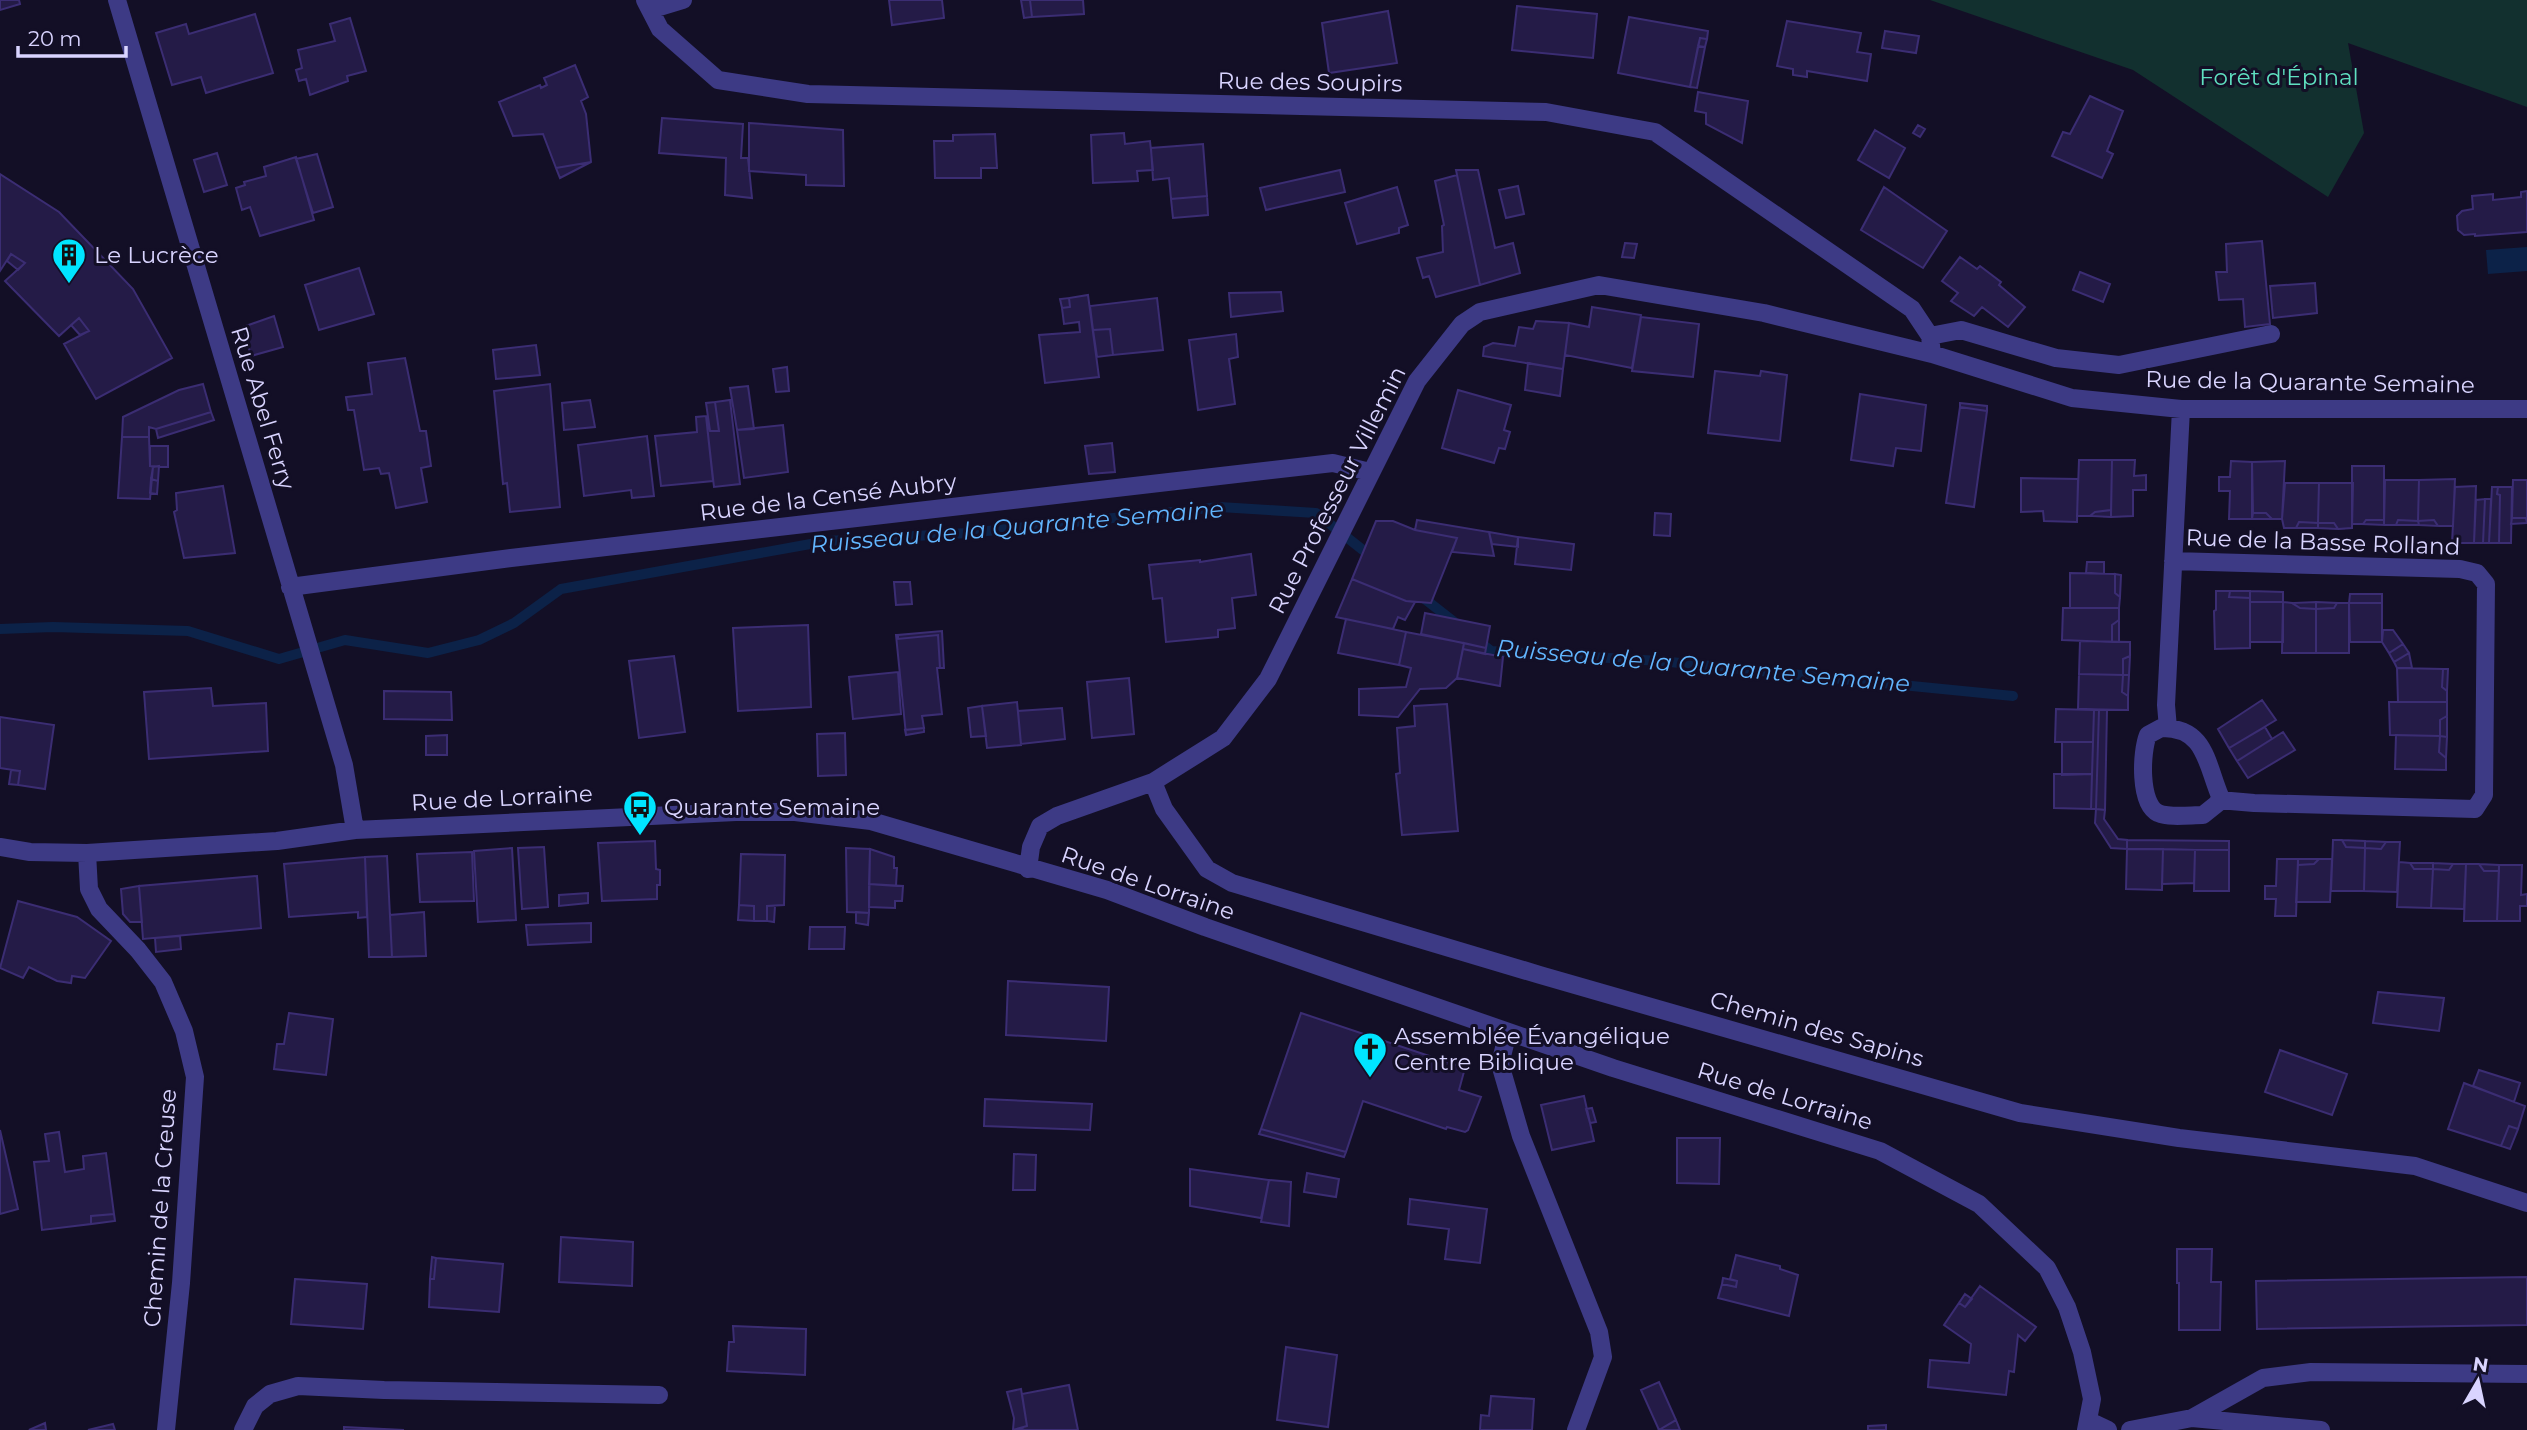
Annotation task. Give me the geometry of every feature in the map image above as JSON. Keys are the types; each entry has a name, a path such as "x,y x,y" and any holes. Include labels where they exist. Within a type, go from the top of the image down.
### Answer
{"street":[{"name":"Rue Abel Ferry","path":"117,0 344,765 355,830"},
{"name":"Rue des Soupirs","path":"683,0 648,5 660,29 718,80 808,94 1546,112 1655,132 1912,309 1931,345"},
{"name":"Rue Professeur Villemin","path":"1028,869 1031,847 1040,826 1057,816 1153,782 1223,737 1268,679 1417,381 1462,324 1480,312 1599,285 1931,345"},
{"path":"1931,345 1961,330 2056,358 2119,365 2272,334"},
{"name":"Rue de la Quarante Semaine","path":"1931,345 2073,398 2181,409 2527,409"},
{"name":"Rue de la Basse Rolland","path":"2168,728 2166,705 2181,409"},
{"name":"Rue de la Censé Aubry","path":"290,587 511,558 1333,463 1370,472"},
{"name":"Rue de la Basse Rolland","path":"2173,561 2460,569 2477,573 2486,584 2484,795 2474,809 2218,800"},
{"path":"2161,728 2176,728 2188,732 2197,740 2220,796 2218,800 2211,810 2203,815 2161,814 2151,808 2146,798 2143,746 2148,735 2161,728"},
{"name":"Chemin des Sapins","path":"1153,782 1164,809 1207,869 1232,883 1553,979 2020,1113 2179,1138 2415,1166 2527,1203"},
{"name":"Rue de Lorraine","path":"0,847 30,852 87,853 277,841 355,830 736,812 795,812 871,821 1107,890 1205,927 1613,1068 1880,1152 1979,1204 2047,1268 2067,1307 2082,1352 2092,1399 2087,1425"},
{"name":"Chemin de la Creuse","path":"87,853 89,889 99,909 138,950 163,982 184,1031 195,1077 182,1270 166,1430"},
{"path":"1508,1032 1500,1064 1518,1124 1599,1332 1603,1357 1576,1430"},
{"path":"2192,1418 2263,1378 2311,1372 2527,1374"},
{"path":"243,1430 255,1406 262,1400 270,1394 299,1386 659,1395"},
{"path":"2130,1430 2192,1418 2321,1430"},
{"path":"2087,1425 2108,1430"}],"green space":[{"name":"Forêt d'Épinal","path":"1930,0 2527,0 2527,107 2348,43 2364,133 2328,197 2133,70"}],"water":[{"path":"2527,247 2527,271 2488,274 2486,250"}],"building":[{"path":"0,0 19,0 20,4 0,10"},
{"path":"889,0 942,0 944,18 892,25"},
{"path":"1021,0 1030,0 1032,17 1024,18"},
{"path":"1030,0 1083,0 1084,14 1032,17"},
{"path":"1517,6 1597,14 1593,58 1512,50"},
{"path":"1388,11 1397,63 1329,73 1322,23"},
{"path":"255,14 273,73 206,93 201,77 172,85 156,33 186,24 189,34"},
{"path":"1629,17 1708,31 1707,39 1700,38 1690,87 1618,73"},
{"path":"350,18 366,71 347,76 348,81 310,95 306,79 299,81 296,70 302,68 298,50 335,41 330,24"},
{"path":"1787,21 1861,33 1857,52 1871,54 1867,81 1807,71 1807,77 1793,75 1793,69 1777,66"},
{"path":"1885,31 1919,36 1916,53 1882,48"},
{"path":"1700,38 1707,39 1705,47 1698,46"},
{"path":"1698,46 1705,47 1697,88 1690,87"},
{"path":"575,65 588,97 581,101 586,114 591,162 556,168 543,134 513,136 499,102 540,85 541,88 547,85 544,78"},
{"path":"1698,92 1748,101 1742,143 1706,124 1706,113 1695,111"},
{"path":"2090,96 2123,111 2107,151 2113,154 2102,178 2052,156 2063,132 2070,134"},
{"path":"662,118 743,124 741,158 748,158 752,198 725,195 726,158 659,153"},
{"path":"749,123 843,130 844,186 806,185 806,175 749,171"},
{"path":"1918,125 1925,129 1920,137 1913,133"},
{"path":"1875,130 1905,148 1889,178 1858,160"},
{"path":"1124,133 1125,144 1150,141 1153,170 1137,171 1138,181 1093,183 1091,135"},
{"path":"995,134 997,168 981,168 981,178 935,178 934,141 953,141 953,135"},
{"path":"1203,144 1207,196 1171,199 1169,178 1153,180 1151,148"},
{"path":"217,153 227,185 204,192 194,160"},
{"path":"317,154 333,207 313,213 296,159"},
{"path":"296,157 314,220 260,236 250,207 242,210 236,188 245,185 244,182 266,176 264,167"},
{"path":"591,162 560,178 556,168"},
{"path":"1340,170 1345,192 1266,210 1260,188"},
{"path":"1456,170 1478,170 1495,248 1513,243 1520,273 1480,285"},
{"name":"Le Lucrèce","path":"0,174 59,212 133,289 172,358 96,399 64,344 89,331 79,318 59,336 5,281 25,263 11,254 0,271"},
{"path":"1457,175 1480,285 1436,297 1429,276 1423,278 1417,258 1443,252 1444,225 1435,181"},
{"path":"1518,186 1524,214 1506,218 1499,190"},
{"path":"1397,187 1408,225 1399,228 1399,233 1357,244 1345,203"},
{"path":"1884,187 1947,231 1923,268 1861,230"},
{"path":"2527,191 2527,232 2475,236 2464,235 2458,230 2457,216 2462,211 2473,209 2472,196 2493,194 2493,200 2521,197 2521,192"},
{"path":"1207,196 1208,215 1173,218 1171,199"},
{"path":"2262,241 2270,324 2245,327 2243,299 2219,300 2216,272 2227,272 2226,244"},
{"path":"1625,243 1637,244 1634,258 1622,257"},
{"path":"11,254 25,263 18,270 7,261"},
{"path":"1960,257 1977,269 1980,266 2001,282 1999,285 2025,307 2008,327 1982,307 1974,316 1951,301 1958,293 1942,281"},
{"path":"359,268 374,314 319,330 305,285"},
{"path":"2080,272 2110,284 2103,302 2073,290"},
{"path":"2315,283 2317,313 2273,318 2270,286"},
{"path":"1281,292 1283,311 1231,317 1229,293"},
{"path":"1088,295 1099,377 1045,383 1039,335 1080,332 1079,322 1064,324 1062,308 1070,307 1069,298"},
{"path":"1069,298 1070,307 1062,308 1060,299"},
{"path":"1157,298 1163,350 1113,355 1110,329 1093,330 1090,306"},
{"path":"1592,307 1641,315 1632,368 1565,355 1569,323 1589,327"},
{"path":"274,316 283,347 251,356 243,327"},
{"path":"1641,317 1699,324 1693,377 1632,371"},
{"path":"79,318 89,331 80,335 71,325"},
{"path":"1536,321 1569,323 1563,369 1483,356 1484,347 1493,343 1515,346 1519,327 1533,329"},
{"path":"1110,329 1113,355 1097,357 1093,330"},
{"path":"1236,334 1238,357 1229,359 1235,404 1198,410 1189,340"},
{"path":"536,345 540,375 496,379 493,350"},
{"path":"405,358 420,431 426,431 431,466 421,468 427,502 396,508 389,473 381,474 379,468 364,470 354,410 348,410 346,397 372,394 368,363"},
{"path":"1528,363 1563,369 1560,396 1525,390"},
{"path":"787,367 789,391 776,392 773,369"},
{"path":"1715,371 1760,376 1761,371 1787,375 1780,441 1708,433"},
{"path":"203,384 211,412 156,429 149,427 149,437 122,437 123,417 179,390"},
{"path":"550,384 560,507 510,512 507,483 503,484 494,391"},
{"path":"748,386 754,429 737,430 730,388"},
{"path":"1458,390 1511,405 1504,430 1510,432 1505,449 1499,448 1494,463 1442,448"},
{"path":"1860,394 1926,405 1921,451 1896,448 1893,466 1851,460"},
{"path":"590,400 595,427 564,430 562,403"},
{"path":"730,400 740,484 714,487 706,416 710,431 719,431 715,402"},
{"path":"715,402 719,431 710,431 706,403"},
{"path":"1960,403 1987,406 1987,411 1960,407"},
{"path":"1960,407 1987,411 1974,507 1946,503"},
{"path":"211,412 214,420 158,438 156,429"},
{"path":"706,416 713,481 661,486 655,436 697,432 696,417"},
{"path":"783,425 788,472 744,478 737,430"},
{"path":"647,436 654,496 632,498 631,490 584,496 578,445"},
{"path":"122,437 149,437 150,466 153,467 150,499 118,498"},
{"path":"1112,443 1115,472 1089,474 1085,446"},
{"path":"150,446 168,446 168,467 150,466"},
{"path":"2079,460 2112,460 2111,510 2095,512 2090,516 2077,516"},
{"path":"2112,460 2135,460 2134,476 2146,475 2146,490 2133,490 2133,516 2111,517"},
{"path":"2231,461 2252,462 2252,519 2229,519 2230,491 2219,491 2219,477 2230,477"},
{"path":"2285,461 2282,519 2272,519 2266,513 2253,513 2252,462"},
{"path":"159,466 158,481 151,479 153,467"},
{"path":"2352,466 2384,466 2384,520 2366,520 2363,524 2352,524"},
{"path":"2021,478 2078,479 2077,522 2044,521 2043,511 2021,512"},
{"path":"151,479 158,481 157,494 150,493"},
{"path":"2455,479 2453,526 2438,526 2434,520 2418,521 2419,480"},
{"path":"2385,480 2419,480 2418,521 2398,520 2396,525 2384,525"},
{"path":"2513,480 2527,480 2527,518 2512,518"},
{"path":"2285,483 2319,483 2318,523 2299,522 2296,528 2284,528 2282,519"},
{"path":"2319,483 2353,483 2352,528 2338,529 2334,523 2318,523"},
{"path":"223,486 235,553 184,558 174,512 177,510 176,493"},
{"path":"2476,486 2474,543 2452,543 2455,487"},
{"path":"2492,487 2498,487 2497,494 2500,495 2499,543 2489,543"},
{"path":"2498,487 2512,487 2511,543 2499,543"},
{"path":"2485,499 2491,499 2489,543 2483,543"},
{"path":"2485,499 2483,543 2474,543 2476,500"},
{"path":"2111,510 2111,517 2090,516 2095,512"},
{"path":"1655,513 1671,514 1670,536 1654,535"},
{"path":"2253,513 2266,513 2272,519 2252,519"},
{"path":"2512,518 2526,518 2527,523 2511,524"},
{"path":"1417,520 1489,532 1494,556 1452,552 1457,538 1415,530"},
{"path":"2366,520 2384,520 2384,525 2363,524"},
{"path":"2398,520 2418,521 2419,525 2396,525"},
{"path":"2434,520 2438,526 2419,525 2418,521"},
{"path":"1376,521 1393,521 1415,530 1457,538 1431,603 1406,601 1352,579"},
{"path":"2299,522 2318,523 2318,528 2296,528"},
{"path":"2318,523 2334,523 2338,529 2318,528"},
{"path":"1489,532 1518,537 1518,547 1492,544"},
{"path":"1518,537 1574,544 1571,570 1515,564"},
{"path":"1251,554 1256,595 1232,598 1235,628 1218,630 1218,637 1166,642 1162,598 1153,599 1149,565 1200,562"},
{"path":"2087,562 2104,562 2104,574 2086,573"},
{"path":"2070,573 2115,574 2115,593 2120,597 2119,608 2070,608"},
{"path":"2115,574 2121,575 2120,597 2115,593"},
{"path":"1352,579 1406,601 1415,602 1405,620 1398,617 1393,629 1336,617"},
{"path":"894,582 910,582 912,604 896,605"},
{"path":"2216,591 2230,591 2229,597 2250,598 2250,648 2215,649"},
{"path":"2230,591 2250,591 2250,598 2229,597"},
{"path":"2250,591 2283,592 2283,602 2250,602"},
{"path":"2350,594 2382,594 2382,603 2349,603"},
{"path":"2250,602 2283,602 2283,642 2250,642"},
{"path":"2283,602 2300,608 2316,609 2316,653 2282,653"},
{"path":"2316,602 2337,603 2334,608 2316,609"},
{"path":"2316,602 2316,609 2300,608 2292,603"},
{"path":"2337,603 2349,603 2349,653 2316,653 2316,609 2334,608"},
{"path":"2349,603 2382,603 2382,642 2350,642"},
{"path":"2063,608 2119,608 2119,620 2112,625 2112,642 2062,640"},
{"path":"1425,613 1490,626 1486,648 1421,634"},
{"path":"1346,619 1406,632 1399,665 1338,653"},
{"path":"2119,620 2119,642 2112,642 2112,625"},
{"path":"808,625 811,707 738,711 733,628"},
{"path":"2383,630 2393,630 2403,644 2389,653 2382,642"},
{"path":"942,631 944,668 940,668 938,635 898,639 898,635"},
{"path":"1406,632 1464,643 1457,678 1446,688 1420,689 1398,717 1359,715 1359,689 1406,687 1411,668 1399,665"},
{"path":"896,635 898,639 938,635 940,668 937,668 942,714 922,716 924,728 905,730"},
{"path":"2080,641 2130,642 2130,656 2123,659 2123,675 2079,674"},
{"path":"1464,643 1486,648 1485,654 1463,649"},
{"path":"2403,644 2409,653 2394,662 2389,653"},
{"path":"1463,649 1503,657 1500,686 1457,678"},
{"path":"2409,653 2412,668 2397,668 2394,662"},
{"path":"674,656 685,732 639,738 629,661"},
{"path":"2130,656 2129,675 2123,675 2123,659"},
{"path":"2397,668 2443,669 2442,687 2447,691 2447,702 2398,702"},
{"path":"2443,669 2448,669 2447,691 2442,687"},
{"path":"898,672 901,714 853,719 849,677"},
{"path":"2079,674 2123,675 2122,692 2128,696 2128,710 2078,709"},
{"path":"2123,675 2129,675 2128,696 2122,692"},
{"path":"1129,678 1134,734 1092,738 1087,682"},
{"path":"211,688 213,706 266,703 268,751 149,759 144,692"},
{"path":"384,691 451,692 452,720 384,719"},
{"path":"2262,700 2276,720 2229,748 2218,729"},
{"path":"1017,702 1021,745 987,748 982,706"},
{"path":"2389,702 2447,702 2447,716 2440,720 2440,736 2390,735"},
{"path":"1447,704 1458,831 1402,835 1396,774 1400,773 1397,728 1415,726 1414,706"},
{"path":"982,706 986,736 971,737 968,708"},
{"path":"1062,708 1065,739 1021,744 1018,711"},
{"path":"2056,709 2094,710 2093,742 2055,742"},
{"path":"2094,710 2099,710 2096,809 2091,809"},
{"path":"2099,710 2107,710 2105,810 2096,809"},
{"path":"2447,716 2447,737 2440,736 2440,720"},
{"path":"0,717 54,725 45,789 18,785 20,771 0,768"},
{"path":"2265,727 2272,739 2237,761 2229,748"},
{"path":"924,728 924,732 906,735 905,730"},
{"path":"2283,732 2295,750 2248,778 2237,761"},
{"path":"845,733 846,775 818,776 817,734"},
{"path":"447,735 447,755 426,755 426,736"},
{"path":"2396,735 2440,736 2439,752 2446,758 2446,770 2395,769"},
{"path":"2440,736 2447,737 2446,758 2439,752"},
{"path":"2062,742 2093,742 2092,774 2062,775"},
{"path":"11,770 20,771 18,785 9,784"},
{"path":"2054,774 2092,774 2091,809 2054,808"},
{"path":"2096,809 2105,810 2104,819 2118,839 2127,840 2127,849 2111,848 2095,823"},
{"path":"2127,840 2229,841 2229,850 2127,849"},
{"path":"2333,840 2342,840 2346,847 2365,848 2364,891 2331,891"},
{"path":"2342,840 2365,841 2365,848 2346,847"},
{"path":"655,841 656,869 660,870 657,899 602,901 598,843"},
{"path":"2365,841 2386,842 2381,849 2365,848"},
{"path":"2386,842 2400,842 2397,892 2364,891 2365,848 2381,849"},
{"path":"544,847 548,907 522,909 518,848"},
{"path":"512,848 516,920 478,922 474,851"},
{"path":"846,848 870,849 869,913 847,912"},
{"path":"870,849 894,857 894,868 897,868 896,886 869,884"},
{"path":"2127,849 2163,849 2162,890 2126,889"},
{"path":"2163,849 2195,850 2194,883 2162,884"},
{"path":"2195,850 2229,850 2229,891 2194,891"},
{"path":"472,852 474,901 420,902 417,854"},
{"path":"741,854 785,855 784,905 767,906 767,921 754,921 754,906 739,905"},
{"path":"387,856 392,957 369,957 365,857"},
{"path":"365,857 367,917 358,918 358,912 289,917 284,864"},
{"path":"2277,859 2298,859 2296,916 2275,916 2276,899 2265,899 2265,886 2276,886"},
{"path":"2298,859 2319,859 2314,864 2298,865"},
{"path":"2319,859 2332,859 2330,902 2296,902 2298,865 2314,864"},
{"path":"2399,862 2410,863 2414,869 2433,869 2431,908 2397,907"},
{"path":"2410,863 2433,863 2433,869 2414,869"},
{"path":"2433,863 2453,864 2449,870 2433,869"},
{"path":"2453,864 2466,864 2464,909 2431,908 2433,869 2449,870"},
{"path":"2466,864 2479,864 2484,871 2499,871 2497,921 2464,921"},
{"path":"2479,864 2499,865 2499,871 2484,871"},
{"path":"2499,865 2522,865 2521,895 2527,894 2527,906 2520,906 2520,921 2497,921"},
{"path":"257,876 261,928 143,939 139,886"},
{"path":"869,884 903,886 902,901 895,901 895,908 869,907"},
{"path":"139,886 142,922 130,922 123,914 121,889"},
{"path":"588,893 588,903 559,906 559,895"},
{"path":"18,901 77,917 111,941 85,978 72,976 71,983 57,981 29,967 23,978 0,968"},
{"path":"739,905 754,906 754,921 738,920"},
{"path":"767,906 775,906 774,922 767,921"},
{"path":"424,912 426,956 392,957 390,915"},
{"path":"856,912 869,913 868,925 856,923"},
{"path":"591,923 591,942 528,945 526,925"},
{"path":"810,927 845,927 844,949 809,949"},
{"path":"180,936 181,949 156,952 155,938"},
{"path":"1008,981 1109,987 1106,1041 1006,1035"},
{"path":"2378,992 2444,998 2439,1031 2373,1023"},
{"path":"289,1013 333,1019 326,1075 274,1069 277,1044 284,1044"},
{"name":"Assemblée Évangélique Centre Biblique","path":"1301,1013 1465,1068 1459,1090 1481,1097 1468,1130 1465,1132 1447,1127 1446,1129 1363,1101 1346,1152 1261,1129"},
{"path":"2280,1050 2347,1074 2332,1115 2265,1092"},
{"path":"2479,1070 2520,1083 2514,1102 2473,1086"},
{"path":"2464,1083 2525,1106 2518,1129 2509,1126 2501,1146 2448,1129"},
{"path":"1584,1096 1594,1141 1552,1150 1541,1105"},
{"path":"985,1099 1092,1104 1090,1130 984,1126"},
{"path":"1592,1108 1596,1122 1590,1123 1586,1109"},
{"path":"2509,1126 2518,1129 2510,1149 2501,1146"},
{"path":"1261,1129 1346,1152 1344,1157 1259,1134"},
{"path":"0,1130 18,1209 0,1214"},
{"path":"59,1132 65,1172 84,1169 83,1156 106,1153 114,1214 91,1216 91,1224 42,1230 34,1162 49,1161 45,1134"},
{"path":"1677,1138 1720,1138 1719,1184 1677,1183"},
{"path":"1014,1154 1036,1155 1035,1190 1013,1190"},
{"path":"1190,1169 1269,1180 1261,1218 1190,1206"},
{"path":"1307,1173 1339,1179 1336,1197 1304,1192"},
{"path":"1269,1180 1291,1182 1289,1226 1261,1222"},
{"path":"1410,1199 1487,1209 1480,1263 1445,1259 1449,1229 1408,1224"},
{"path":"114,1214 115,1221 91,1224 91,1216"},
{"path":"561,1237 633,1242 632,1286 559,1282"},
{"path":"2177,1249 2212,1249 2211,1282 2221,1282 2220,1330 2179,1330"},
{"path":"1736,1255 1780,1266 1780,1269 1798,1275 1789,1316 1718,1298 1722,1284 1736,1287 1737,1281 1730,1279"},
{"path":"432,1257 436,1258 434,1279 430,1279"},
{"path":"436,1258 503,1264 499,1312 429,1307 430,1279 434,1279"},
{"path":"2527,1277 2527,1325 2257,1329 2256,1281"},
{"path":"1723,1278 1737,1281 1736,1287 1722,1284"},
{"path":"295,1279 367,1284 363,1329 291,1324"},
{"path":"1980,1286 2036,1327 2025,1341 2018,1335 2014,1372 2009,1371 2006,1395 1928,1387 1930,1360 1969,1363 1971,1344 1944,1325 1959,1303 1965,1307"},
{"path":"1965,1294 1972,1299 1965,1307 1959,1303"},
{"path":"733,1326 806,1329 805,1375 727,1371 729,1342 734,1342"},
{"path":"1286,1347 1337,1355 1328,1427 1277,1420"},
{"path":"1659,1382 1676,1420 1659,1430 1641,1390"},
{"path":"1069,1385 1078,1430 1018,1430 1027,1426 1022,1394"},
{"path":"1021,1389 1027,1426 1013,1430 1014,1418 1007,1392"},
{"path":"1491,1396 1534,1399 1532,1430 1480,1430 1481,1415 1489,1416"},
{"path":"1676,1420 1680,1430 1659,1430"},
{"path":"45,1423 46,1430 29,1430"},
{"path":"113,1424 115,1430 88,1430"},
{"path":"1886,1425 1886,1430 1868,1430 1868,1426"},
{"path":"344,1427 404,1430 344,1430"}],"waterway":[{"name":"Ruisseau de la Quarante Semaine","path":"0,629 53,627 188,631 279,659 345,640 428,653 479,640 514,623 561,589 827,541 968,533 1220,507 1316,513 1373,558"},
{"name":"Ruisseau de la Quarante Semaine","path":"1421,596 1458,625"},
{"name":"Ruisseau de la Quarante Semaine","path":"1476,639 1491,651 1660,661 2013,696"}],"place":[{"name":"Le Lucrèce","path":"69,285"},
{"name":"Quarante Semaine","path":"640,837"},
{"name":"Assemblée Évangélique Centre Biblique","path":"1370,1079"}]}
